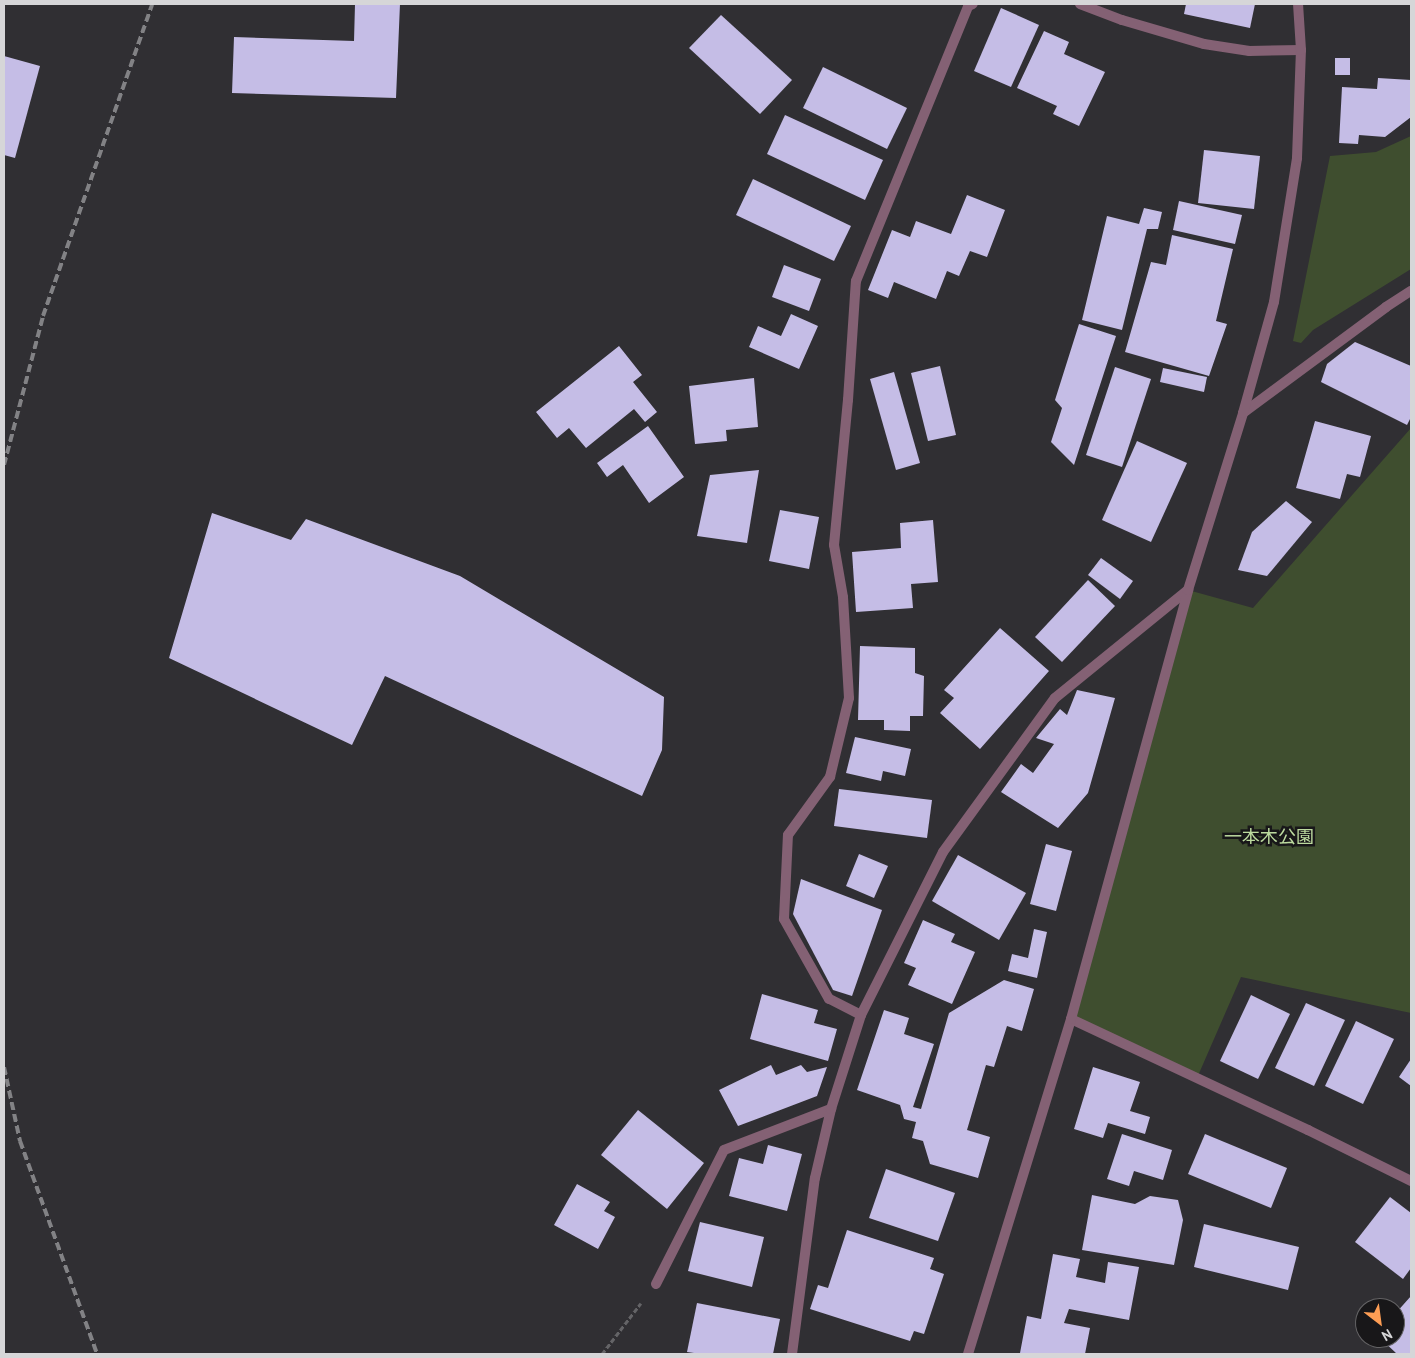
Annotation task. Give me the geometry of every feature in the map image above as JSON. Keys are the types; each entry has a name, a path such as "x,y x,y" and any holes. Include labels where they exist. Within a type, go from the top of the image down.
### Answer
{"street":[{"path":"861,1016 830,999 784,919 788,835 830,777 849,698 843,596 834,545 848,400 856,281 968,6 973,4"},
{"path":"1080,4 1122,20 1204,44 1249,51 1301,50"},
{"path":"968,1354 1071,1019 1188,590 1243,413 1274,302 1297,158 1301,50 1298,4"},
{"path":"1243,413 1386,307 1411,291"},
{"path":"792,1354 814,1178 831,1109 861,1016 943,852 1055,698 1188,590"},
{"path":"1071,1019 1308,1130 1411,1181"},
{"path":"656,1284 724,1150 831,1109"}],"path":[{"path":"602,1354 656,1284"}],"green space":[{"path":"1411,136 1411,269 1313,330 1301,343 1293,341 1330,156 1376,152"},
{"name":"一本木公園","path":"1411,428 1411,1013 1241,977 1197,1078 1071,1019 1188,590 1253,608"}],"building":[{"path":"355,4 400,4 396,98 232,93 234,37 354,41"},
{"path":"1186,4 1255,4 1250,28 1184,14"},
{"path":"1001,8 1039,25 1011,87 974,71"},
{"path":"721,15 792,80 760,114 689,48"},
{"path":"1044,31 1069,42 1064,54 1105,72 1079,126 1053,114 1057,106 1017,88"},
{"path":"4,56 40,66 15,158 4,155"},
{"path":"1335,58 1350,58 1350,75 1335,75"},
{"path":"823,67 907,108 887,149 803,108"},
{"path":"1378,78 1411,80 1411,117 1385,137 1359,135 1358,144 1339,143 1342,87 1377,89"},
{"path":"785,115 883,160 865,200 767,154"},
{"path":"1204,150 1260,156 1254,209 1198,203"},
{"path":"753,179 851,226 834,261 736,215"},
{"path":"967,195 1005,210 987,257 970,251 959,276 947,271 936,299 894,282 888,298 868,290 892,230 910,237 916,221 951,234"},
{"path":"1179,201 1242,215 1235,244 1173,230"},
{"path":"1144,208 1162,212 1158,229 1147,229 1122,330 1082,320 1107,216 1139,224"},
{"path":"1172,235 1233,249 1216,321 1227,324 1209,376 1125,352 1151,262 1166,265"},
{"path":"784,265 821,279 809,311 772,297"},
{"path":"791,314 818,326 799,369 749,347 758,326 781,336"},
{"path":"1079,324 1116,336 1074,465 1051,442 1062,408 1055,400"},
{"path":"1355,342 1411,366 1411,417 1407,425 1321,382 1327,364"},
{"path":"619,346 642,375 633,382 657,412 645,422 634,409 586,448 569,428 557,438 536,412"},
{"path":"940,366 956,435 928,441 911,373"},
{"path":"1115,367 1151,379 1122,467 1086,455"},
{"path":"1163,368 1207,377 1204,392 1160,382"},
{"path":"894,372 920,463 896,470 870,379"},
{"path":"754,378 758,427 726,430 727,441 695,444 689,386"},
{"path":"1315,421 1371,436 1360,477 1347,474 1340,499 1296,488"},
{"path":"648,426 684,477 649,503 623,465 607,477 597,463"},
{"path":"1137,441 1187,463 1151,542 1102,520"},
{"path":"759,470 747,543 697,536 710,475"},
{"path":"1286,501 1312,522 1267,576 1238,570 1252,532"},
{"path":"780,510 819,517 809,569 769,561"},
{"path":"212,513 291,540 306,519 460,576 664,697 662,750 642,796 385,676 352,745 169,658"},
{"path":"933,520 938,582 911,584 913,608 856,612 852,552 901,548 900,523"},
{"path":"1101,558 1133,581 1120,599 1088,575"},
{"path":"1088,580 1115,606 1062,662 1035,637"},
{"path":"1000,628 1049,671 980,749 940,713 954,698 944,690"},
{"path":"860,646 915,648 915,673 924,676 923,716 910,716 910,731 884,730 884,720 858,720"},
{"path":"1077,690 1115,698 1088,793 1058,828 1001,792 1021,764 1033,773 1054,744 1036,738 1060,709 1067,715"},
{"path":"855,737 911,749 905,776 883,771 881,781 846,773"},
{"path":"839,789 932,800 927,838 834,826"},
{"path":"1046,844 1072,851 1056,911 1030,904"},
{"path":"859,854 888,866 874,898 846,886"},
{"path":"958,855 1026,893 999,940 932,901"},
{"path":"801,879 882,910 852,996 833,990 793,914"},
{"path":"923,920 955,934 951,942 975,952 952,1004 908,985 916,968 904,963"},
{"path":"1034,929 1047,932 1037,978 1008,971 1012,954 1028,958"},
{"path":"1004,980 1034,989 1022,1031 1007,1026 994,1067 986,1065 967,1130 990,1137 978,1178 930,1164 923,1141 912,1138 916,1122 904,1119 900,1105 857,1090 884,1010 909,1018 904,1034 934,1044 913,1107 921,1109 949,1013"},
{"path":"762,994 818,1010 814,1023 837,1029 828,1061 750,1039"},
{"path":"1251,995 1290,1014 1258,1079 1220,1061"},
{"path":"1306,1003 1345,1020 1314,1086 1275,1068"},
{"path":"1356,1021 1394,1039 1363,1104 1325,1086"},
{"path":"1411,1059 1411,1086 1399,1077"},
{"path":"771,1065 776,1075 801,1065 807,1072 827,1067 817,1096 738,1126 719,1090"},
{"path":"1093,1067 1140,1082 1130,1111 1150,1117 1145,1134 1108,1123 1103,1138 1074,1129"},
{"path":"638,1110 704,1163 667,1209 601,1155"},
{"path":"1122,1134 1172,1150 1163,1180 1134,1171 1129,1186 1107,1179"},
{"path":"1205,1134 1287,1168 1271,1208 1188,1174"},
{"path":"768,1145 802,1154 787,1211 729,1196 739,1158 763,1164"},
{"path":"886,1169 955,1193 938,1241 869,1218"},
{"path":"577,1184 610,1202 604,1211 615,1217 598,1249 554,1225"},
{"path":"1092,1195 1135,1204 1150,1196 1178,1200 1183,1220 1174,1265 1082,1250"},
{"path":"1390,1197 1411,1213 1411,1268 1403,1279 1355,1242"},
{"path":"700,1222 764,1237 752,1287 688,1271"},
{"path":"1204,1224 1299,1247 1288,1290 1194,1267"},
{"path":"847,1230 934,1258 930,1269 944,1274 924,1334 914,1331 910,1341 810,1309 818,1285 828,1288"},
{"path":"1053,1254 1080,1259 1076,1277 1105,1283 1108,1262 1139,1267 1129,1320 1069,1309 1064,1323 1090,1328 1085,1354 1020,1353 1027,1316 1041,1319"},
{"path":"1411,1296 1411,1354 1397,1354 1391,1348 1405,1348 1405,1303"},
{"path":"697,1303 780,1319 773,1354 701,1354 687,1352"}],"railway":[{"path":"4,465 43,316 152,4"},
{"path":"4,1067 20,1141 97,1354"}]}
